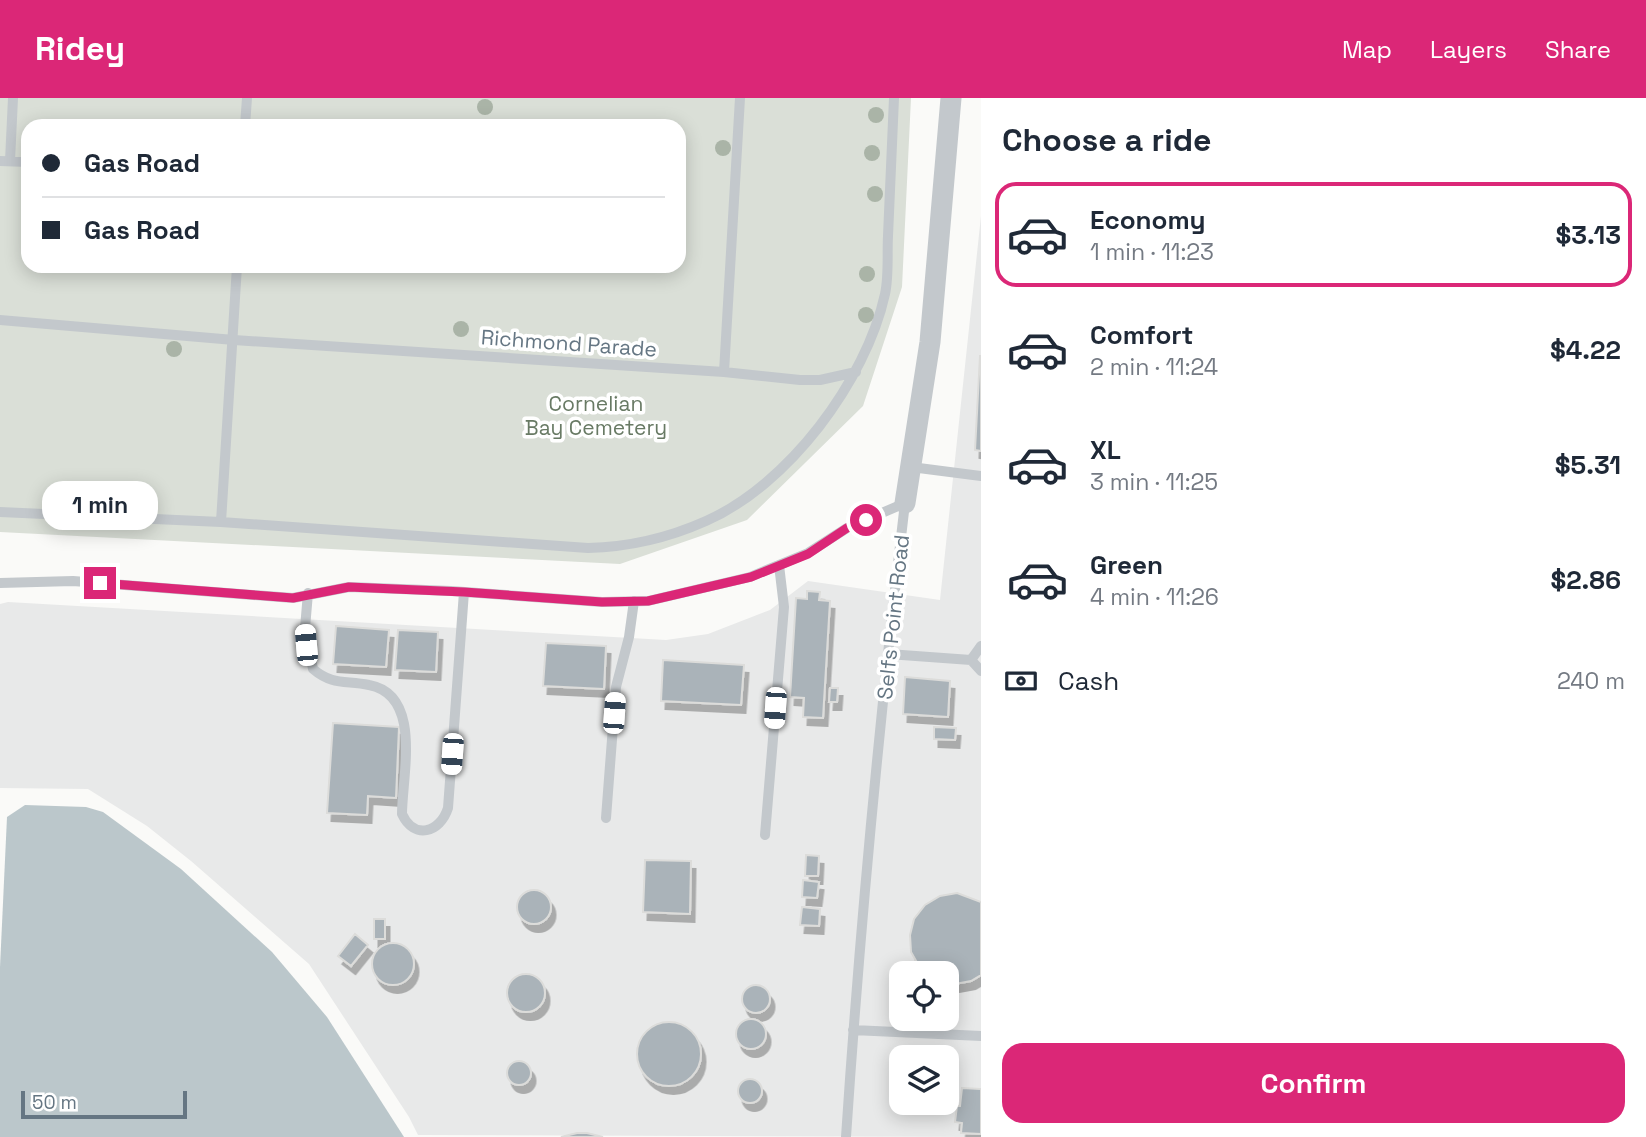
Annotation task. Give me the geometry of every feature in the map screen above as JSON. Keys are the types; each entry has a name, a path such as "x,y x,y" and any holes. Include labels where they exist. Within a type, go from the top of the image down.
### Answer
{"street":[{"name":"Selfs Point Road","path":"905,503 930,342 950,98"}],"lane":[{"path":"5,161 13,98"},
{"path":"246,119 247,98"},
{"path":"724,372 740,98"},
{"path":"0,512 221,522 588,548 634,545 666,537 708,520 741,501 780,469 810,439 845,393 856,372 886,293 894,98"},
{"path":"221,522 237,273"},
{"name":"Richmond Parade","path":"0,320 233,340 724,372 800,380 820,380 856,372"},
{"path":"911,467 981,475"},
{"path":"0,583 73,581 293,598 349,587 602,602 648,601 751,577 808,554 847,528 905,503"},
{"name":"Selfs Point Road","path":"846,1137 853,1030 905,503"},
{"path":"765,835 783,607 779,565"},
{"path":"308,593 305,628 313,669 334,682 371,685 386,692 396,701 406,729 402,814 405,822 423,830 438,827 449,808 464,592"},
{"path":"606,818 616,687 629,637 634,601"},
{"path":"971,660 981,646"},
{"path":"888,654 971,660 981,671"},
{"path":"853,1030 981,1036"}],"shaded area":[{"path":"981,216 981,1137 418,1135 309,964 191,861 147,826 88,789 0,788 0,604 8,602 666,640 708,634 770,610 808,581 940,600"},
{"path":"25,805 86,807 103,812 181,869 272,952 327,1017 404,1137 0,1137 0,967 7,817"}],"green space":[{"name":"Cornelian Bay Cemetery","path":"0,98 911,98 902,287 863,406 747,520 620,564 0,532"}],"building":[{"path":"981,356 981,451 975,450"},
{"path":"807,591 820,592 819,600 830,601 823,718 803,717 804,698 790,697 796,598 807,599"},
{"path":"336,626 389,630 386,667 333,664"},
{"path":"398,630 438,632 436,672 395,670"},
{"path":"546,643 606,646 604,689 543,686"},
{"path":"663,660 744,665 741,705 661,701"},
{"path":"905,677 950,681 948,717 903,714"},
{"path":"830,688 838,688 837,702 829,702"},
{"path":"333,723 399,727 396,798 368,796 367,815 327,813"},
{"path":"934,727 956,728 955,740 934,739"},
{"path":"806,855 819,856 818,876 805,876"},
{"path":"645,860 691,861 690,914 643,912"},
{"path":"803,880 819,882 817,898 802,897"},
{"path":"534,890 546,895 551,907 546,919 534,924 522,919 517,907 522,895"},
{"path":"957,893 981,902 981,975 971,981 959,983 959,961 916,961 911,952 910,935 914,919 925,905 940,896"},
{"path":"802,907 820,909 819,926 800,925"},
{"path":"374,919 385,919 385,939 374,939"},
{"path":"355,934 368,945 351,966 338,956"},
{"path":"393,943 408,949 414,964 408,979 393,985 378,979 372,964 378,949"},
{"path":"526,974 539,980 545,993 539,1006 526,1012 513,1006 507,993 513,980"},
{"path":"756,985 766,989 770,999 766,1009 756,1013 746,1009 742,999 746,989"},
{"path":"751,1019 762,1023 766,1034 762,1045 751,1049 740,1045 736,1034 740,1023"},
{"path":"669,1022 681,1024 692,1031 699,1042 699,1066 692,1077 681,1084 669,1086 657,1084 646,1077 639,1066 637,1054 639,1042 646,1031 657,1024"},
{"path":"519,1061 527,1065 531,1073 527,1081 519,1085 511,1081 507,1073 511,1065"},
{"path":"750,1079 761,1086 762,1091 755,1102 750,1103 739,1096 738,1091 745,1080"},
{"path":"962,1088 981,1089 981,1134 961,1133 962,1123 955,1122"},
{"path":"587,1133 603,1137 561,1137"}],"route":[{"path":"100,583 293,598 349,587 602,602 648,601 751,577 808,554 847,528 866,520"}]}
